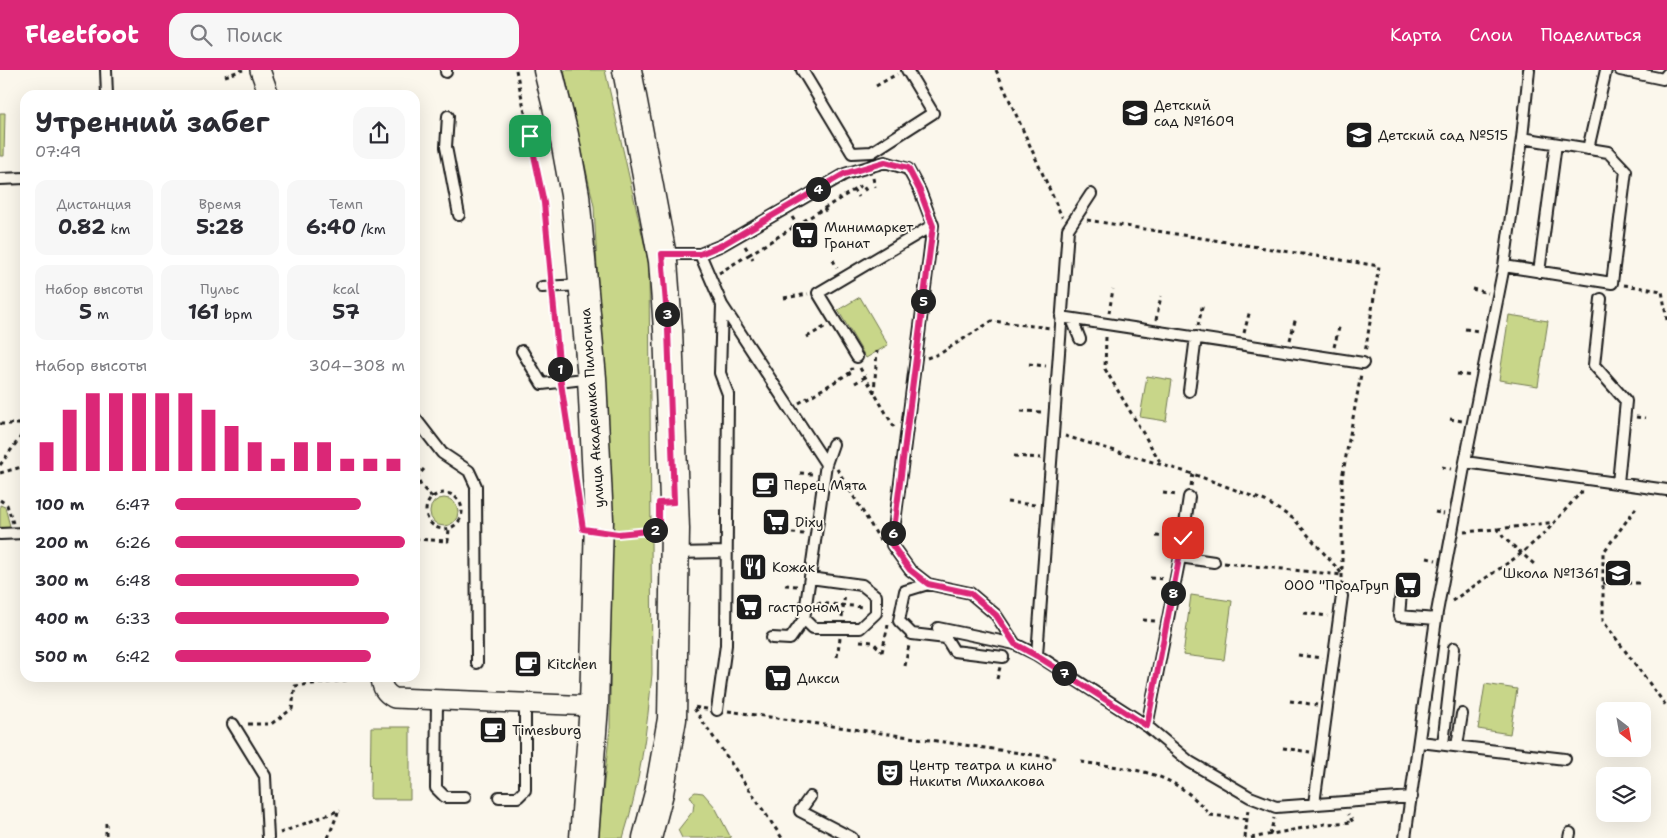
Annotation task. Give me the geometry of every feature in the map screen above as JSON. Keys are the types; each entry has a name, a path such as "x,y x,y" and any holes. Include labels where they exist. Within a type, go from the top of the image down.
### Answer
{"street":[{"path":"260,70 267,90"},
{"name":"улица Академика Пилюгина","path":"548,70 564,135 575,195 592,378 598,531 594,706 584,838"},
{"path":"627,70 662,254 668,330 675,553 672,719 659,793 647,838"},
{"path":"381,682 382,687 394,698 594,706"}],"lane":[{"path":"106,70 107,90"},
{"path":"802,70 852,153 872,152 934,113 906,70"},
{"path":"1404,838 1412,797 1437,616 1504,266 1522,138 1529,70"},
{"path":"1588,149 1606,70"},
{"path":"1620,70 1663,79 1667,74"},
{"path":"448,116 446,147 458,215"},
{"path":"1504,266 1612,283 1626,171 1608,152 1522,138"},
{"path":"1538,272 1556,144"},
{"path":"662,254 700,254 739,235 844,174 885,162 908,168 920,191 933,226 892,545 910,570 928,584 970,593 996,615 1015,644"},
{"path":"0,179 20,178"},
{"path":"1037,656 1060,329 1066,318 1068,229 1090,194"},
{"path":"853,360 831,323 818,293 933,226"},
{"path":"700,254 722,305 826,464"},
{"path":"547,288 583,285"},
{"path":"1601,299 1594,365 1626,401 1618,483"},
{"path":"717,710 726,636 728,394 720,372 722,305"},
{"path":"1066,318 1363,363"},
{"path":"1066,318 1080,339"},
{"path":"1189,391 1196,337"},
{"path":"522,351 542,384 592,378"},
{"path":"420,424 442,453 469,471 476,486 477,663"},
{"path":"772,638 790,640 804,618 826,464 833,444"},
{"path":"1465,462 1667,490"},
{"path":"1147,726 1180,557 1189,497"},
{"path":"0,534 20,533"},
{"path":"675,553 727,552"},
{"path":"1180,557 1210,558"},
{"path":"804,618 813,628 860,628 876,614 876,596 862,585 810,578"},
{"path":"928,584 905,592 899,621 912,634 946,638 954,651 1003,657"},
{"path":"1401,592 1399,616 1437,616"},
{"path":"1314,804 1342,596"},
{"path":"938,628 1015,644 1147,726 1190,762 1250,797 1276,807 1412,797"},
{"path":"726,636 738,637"},
{"path":"1443,744 1454,648"},
{"path":"437,700 436,788 445,797 465,797"},
{"path":"499,797 518,797 525,790 525,703"},
{"path":"1457,746 1462,714"},
{"path":"233,724 265,776 273,836"},
{"path":"1420,742 1565,759"},
{"path":"810,797 800,811 852,838"}],"path":[{"path":"224,76 244,70"},
{"path":"516,70 544,203 547,288 574,466"},
{"path":"876,86 906,70"},
{"path":"996,70 1068,229 1088,220 1379,266 1342,478 1342,596"},
{"path":"716,268 719,273 862,185 867,192"},
{"path":"854,190 858,197"},
{"path":"824,208 828,215"},
{"path":"797,225 801,231"},
{"path":"739,235 753,259"},
{"path":"1612,283 1662,291 1667,320"},
{"path":"1106,324 1114,289"},
{"path":"784,298 818,293"},
{"path":"1153,331 1161,296"},
{"path":"1196,337 1203,302"},
{"path":"1241,344 1250,310"},
{"path":"1288,351 1296,317"},
{"path":"915,361 941,353 992,321 1060,329"},
{"path":"1084,321 1106,337 1105,369 1162,465"},
{"path":"831,323 831,333"},
{"path":"807,337 831,323"},
{"path":"1331,358 1340,324"},
{"path":"874,394 877,351"},
{"path":"853,360 853,371"},
{"path":"1029,364 1058,367"},
{"path":"799,404 860,367 904,443"},
{"path":"855,383 865,377"},
{"path":"1022,411 1054,413"},
{"path":"0,424 20,424"},
{"path":"1053,432 1162,465 1265,501 1294,519 1343,576"},
{"path":"0,465 20,438"},
{"path":"1014,456 1051,459"},
{"path":"0,472 20,467"},
{"path":"420,473 424,468"},
{"path":"842,476 883,544 892,545"},
{"path":"1437,616 1521,553 1555,522 1581,492 1610,490 1618,483"},
{"path":"420,484 432,497"},
{"path":"446,493 458,500 462,506 460,520 449,529 435,528 426,516 425,509 432,497 446,493"},
{"path":"0,500 7,505 20,533"},
{"path":"1007,502 1048,507"},
{"path":"1636,508 1603,553 1603,621 1667,707"},
{"path":"1452,533 1555,522"},
{"path":"420,539 448,541 449,529"},
{"path":"1497,529 1534,564"},
{"path":"598,531 618,534 659,530"},
{"path":"1210,558 1343,576"},
{"path":"841,628 846,583"},
{"path":"1603,583 1639,583"},
{"path":"807,603 876,608"},
{"path":"1304,613 1339,617"},
{"path":"856,641 874,642 882,652 888,623"},
{"path":"905,666 912,634"},
{"path":"840,640 848,640"},
{"path":"1298,655 1333,660"},
{"path":"233,724 271,724 292,709 295,686 329,682"},
{"path":"1290,701 1327,706"},
{"path":"782,838 693,707 1055,758"},
{"path":"1283,748 1321,754"},
{"path":"1081,762 1153,772 1194,795 1210,815 1246,819"},
{"path":"1244,838 1250,797"},
{"path":"273,836 340,810 328,838"},
{"path":"1250,838 1325,824 1353,822"},
{"path":"106,823 106,838"}],"green space":[{"path":"564,70 605,70 649,265 652,674 642,757 623,838 598,838 610,728 611,545 594,206"},
{"path":"0,113 5,113 4,156 0,156"},
{"path":"860,297 888,345 866,358 838,310"},
{"path":"1509,315 1548,321 1538,386 1499,380"},
{"path":"1147,376 1172,380 1166,421 1140,417"},
{"path":"444,498 454,502 458,512 454,522 444,526 434,522 430,512 434,502"},
{"path":"0,505 5,507 11,530 0,530"},
{"path":"1191,595 1232,601 1224,660 1183,655"},
{"path":"1485,684 1517,689 1510,734 1478,729"},
{"path":"371,727 410,727 410,799 370,799"},
{"path":"695,792 703,793 715,807 731,838 682,838 678,830 693,811 694,803 690,796"}],"place":[{"name":"Детский сад №1609","path":"1135,113"},
{"name":"Детский сад №515","path":"1359,135"},
{"name":"Минимаркет Гранат","path":"805,235"},
{"name":"Перец Мята","path":"765,485"},
{"name":"Dixy","path":"776,522"},
{"name":"Кожак","path":"753,567"},
{"name":"Школа №1361","path":"1618,573"},
{"name":"ООО \"ПродГруп","path":"1408,585"},
{"name":"гастроном","path":"749,607"},
{"name":"Kitchen","path":"528,664"},
{"name":"Дикси","path":"778,678"},
{"name":"Timesburg","path":"493,730"},
{"name":"Центр театра и кино Никиты Михалкова","path":"890,773"}],"route":[{"path":"530,136 544,203 561,383 583,529 618,534 659,530 659,503 674,502 668,330 662,254 700,254 722,245 844,174 885,162 908,168 920,191 933,226 894,516 892,545 910,570 928,584 970,593 996,615 1015,644 1147,726 1183,538"}]}
